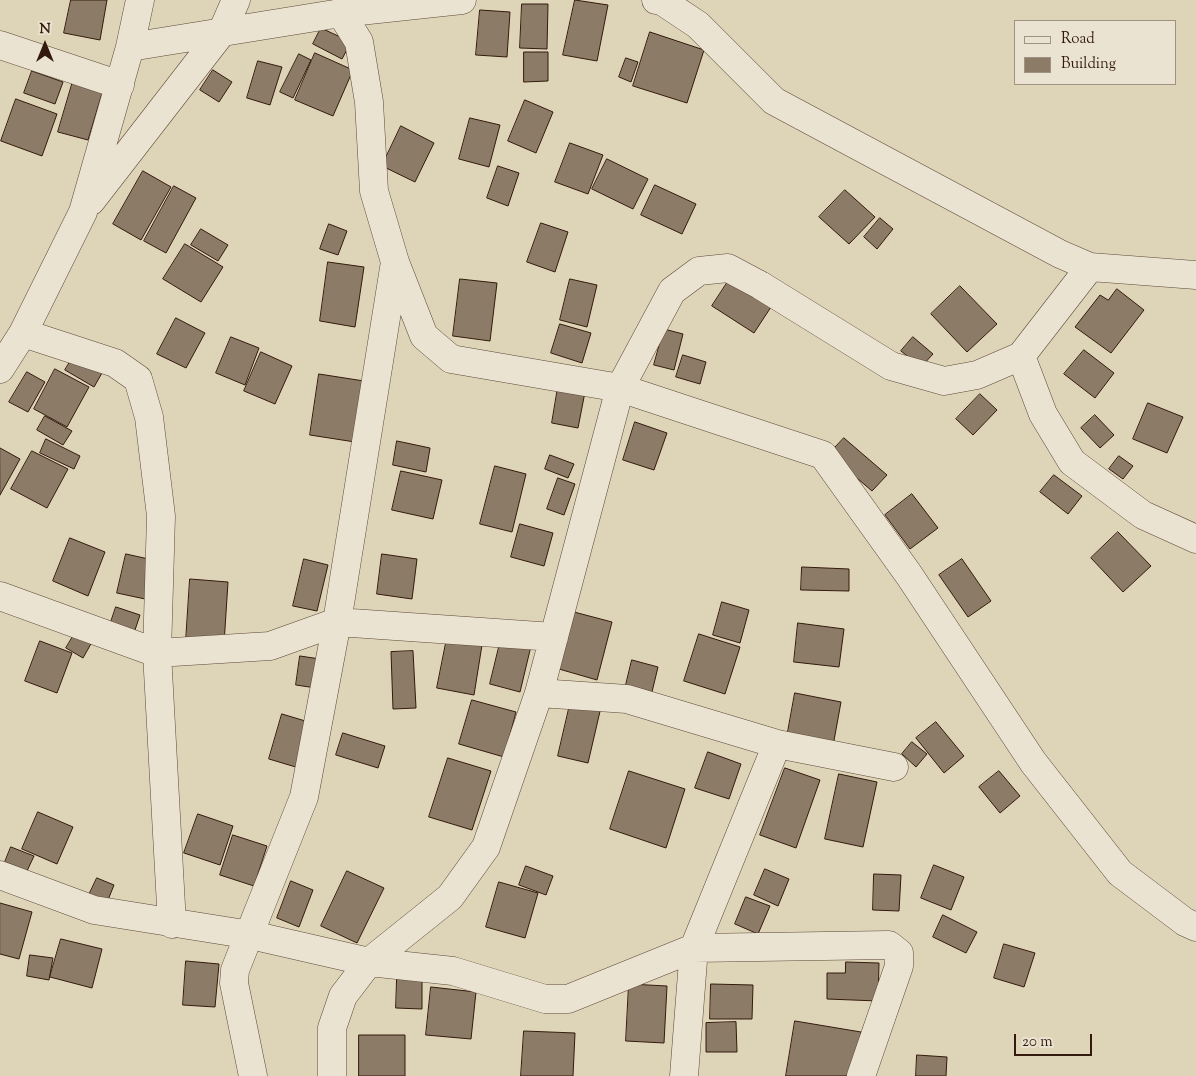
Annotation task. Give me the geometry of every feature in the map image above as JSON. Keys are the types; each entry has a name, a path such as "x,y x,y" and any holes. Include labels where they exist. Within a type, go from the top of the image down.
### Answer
{"street":[{"path":"0,369 23,333 83,212 120,85 140,0"},
{"path":"83,212 222,32 236,0"},
{"path":"130,47 340,14 462,0"},
{"path":"661,0 698,25 774,100 1060,254 1090,267 1196,275"},
{"path":"340,14 360,42 369,102 374,191 395,262 424,336 451,359 620,388 822,455 909,575 1034,762 1120,873 1185,922 1196,927"},
{"path":"0,44 120,85"},
{"path":"252,1076 234,983 235,970 251,935 304,797 337,622 395,262"},
{"path":"332,1076 332,1028 343,996 369,962 450,897 486,846 539,692 620,388 672,291 699,271 728,268 760,285 891,366 944,381 977,375 1020,356 1090,267"},
{"path":"23,333 115,363 138,379 149,417 161,516 157,653 172,924"},
{"path":"1020,356 1043,414 1072,462 1143,514 1196,539"},
{"path":"0,596 157,653 270,646 337,622 554,637"},
{"path":"539,692 627,699 777,744 894,767"},
{"path":"684,1076 694,948 777,744"},
{"path":"0,875 94,910 172,924 251,935 369,962 454,970 545,999 568,999 694,948 889,945 899,953 899,966 861,1076"}],"building":[{"path":"71,0 107,0 100,40 64,33"},
{"path":"575,0 608,5 597,61 563,55"},
{"path":"522,4 548,4 547,49 520,48"},
{"path":"480,10 510,12 507,57 476,55"},
{"path":"321,28 351,42 342,59 313,44"},
{"path":"650,32 704,50 687,103 633,86"},
{"path":"524,52 548,52 548,81 524,82"},
{"path":"315,53 353,70 333,116 295,100"},
{"path":"299,54 311,60 293,98 280,92"},
{"path":"626,58 638,62 631,82 619,77"},
{"path":"258,61 282,67 270,105 247,98"},
{"path":"213,70 232,82 219,102 200,90"},
{"path":"32,71 63,82 55,104 24,93"},
{"path":"73,81 103,90 88,140 58,132"},
{"path":"16,99 57,114 42,156 1,141"},
{"path":"525,100 553,112 536,153 508,141"},
{"path":"470,118 500,125 489,167 459,159"},
{"path":"401,126 434,143 415,182 382,166"},
{"path":"570,143 603,155 588,194 555,182"},
{"path":"607,159 648,179 633,209 592,189"},
{"path":"498,166 519,173 508,206 487,198"},
{"path":"143,171 171,187 141,240 113,224"},
{"path":"655,185 696,204 682,234 641,215"},
{"path":"174,186 196,198 166,253 144,241"},
{"path":"845,190 875,217 849,244 819,217"},
{"path":"880,218 893,229 877,249 864,237"},
{"path":"541,223 568,232 555,272 527,262"},
{"path":"329,224 347,231 338,255 320,249"},
{"path":"201,229 228,245 218,261 191,245"},
{"path":"185,244 223,267 201,302 163,279"},
{"path":"328,262 364,267 355,327 320,321"},
{"path":"460,279 497,283 490,341 453,336"},
{"path":"570,279 597,285 587,327 560,320"},
{"path":"729,280 771,307 754,333 712,306"},
{"path":"960,286 997,324 967,352 931,314"},
{"path":"1117,289 1144,310 1111,353 1075,327 1100,295 1108,300"},
{"path":"176,318 205,333 186,368 157,354"},
{"path":"560,324 591,333 582,363 551,353"},
{"path":"664,329 683,334 674,370 654,365"},
{"path":"231,337 259,348 245,385 216,373"},
{"path":"913,337 933,354 921,367 901,351"},
{"path":"1084,350 1114,373 1095,398 1064,374"},
{"path":"261,352 292,366 275,404 244,391"},
{"path":"683,355 706,362 700,384 676,377"},
{"path":"73,357 102,373 94,387 65,370"},
{"path":"55,369 89,387 67,427 34,409"},
{"path":"27,372 45,382 28,412 9,402"},
{"path":"319,374 364,381 355,442 310,435"},
{"path":"558,387 585,392 578,428 552,423"},
{"path":"980,394 997,410 973,435 956,419"},
{"path":"1148,403 1183,417 1167,453 1133,439"},
{"path":"1095,415 1114,435 1100,448 1081,428"},
{"path":"45,416 72,431 63,445 37,430"},
{"path":"635,422 667,433 654,470 623,460"},
{"path":"844,438 887,475 872,491 829,454"},
{"path":"46,439 80,456 74,469 40,453"},
{"path":"397,441 430,448 426,472 393,465"},
{"path":"0,448 20,459 0,495"},
{"path":"32,451 68,469 47,508 11,489"},
{"path":"550,455 574,464 568,478 545,469"},
{"path":"1119,456 1133,466 1123,479 1109,469"},
{"path":"495,466 526,474 512,532 480,524"},
{"path":"401,471 442,480 433,519 392,510"},
{"path":"1054,475 1082,496 1068,514 1040,492"},
{"path":"558,478 575,484 564,515 547,509"},
{"path":"912,494 938,528 910,549 885,515"},
{"path":"520,524 553,533 544,566 511,557"},
{"path":"1118,532 1151,566 1123,592 1091,558"},
{"path":"70,538 105,552 88,596 53,581"},
{"path":"126,554 153,560 145,599 117,593"},
{"path":"382,554 417,559 412,599 377,594"},
{"path":"304,559 328,565 317,611 293,606"},
{"path":"962,559 991,601 968,617 939,575"},
{"path":"802,567 849,569 849,591 801,590"},
{"path":"190,579 228,582 224,644 186,641"},
{"path":"722,602 749,610 740,643 713,635"},
{"path":"116,607 140,615 134,633 110,625"},
{"path":"574,612 612,622 597,680 559,669"},
{"path":"798,623 844,629 839,667 794,662"},
{"path":"75,633 92,642 83,658 66,648"},
{"path":"699,634 740,647 725,694 684,681"},
{"path":"447,638 482,645 474,695 437,688"},
{"path":"501,639 531,646 520,692 490,684"},
{"path":"40,641 72,653 57,693 25,681"},
{"path":"413,651 416,708 393,709 391,652"},
{"path":"300,656 320,659 316,688 296,685"},
{"path":"632,660 658,667 651,696 625,689"},
{"path":"795,693 841,702 833,746 787,737"},
{"path":"472,700 516,712 504,757 459,744"},
{"path":"571,700 601,707 588,763 558,756"},
{"path":"282,714 312,723 299,768 269,759"},
{"path":"936,722 964,756 944,773 916,738"},
{"path":"343,733 385,746 378,768 336,755"},
{"path":"912,742 927,754 916,767 902,754"},
{"path":"708,752 741,764 729,799 695,788"},
{"path":"448,758 491,771 472,830 429,817"},
{"path":"785,768 820,780 796,848 760,835"},
{"path":"629,771 685,789 666,848 610,829"},
{"path":"999,771 1020,796 1000,813 979,787"},
{"path":"839,774 877,782 863,847 825,839"},
{"path":"38,812 73,827 57,864 22,849"},
{"path":"198,814 233,826 220,865 184,853"},
{"path":"233,835 267,846 254,886 220,875"},
{"path":"11,847 34,856 27,871 5,862"},
{"path":"934,865 964,877 951,910 921,898"},
{"path":"526,866 553,876 546,895 519,885"},
{"path":"765,869 789,879 778,906 754,895"},
{"path":"347,871 384,888 357,943 321,926"},
{"path":"874,874 901,875 899,911 873,910"},
{"path":"97,878 114,885 106,905 88,897"},
{"path":"291,881 313,890 299,927 277,918"},
{"path":"499,882 538,893 525,938 486,927"},
{"path":"746,897 770,906 758,934 735,924"},
{"path":"0,903 32,912 19,959 0,954"},
{"path":"943,915 977,932 966,953 933,937"},
{"path":"61,939 102,949 92,988 50,977"},
{"path":"1004,944 1035,953 1024,987 994,978"},
{"path":"30,955 53,958 49,980 27,976"},
{"path":"186,961 219,964 215,1007 183,1005"},
{"path":"846,962 879,963 878,1001 827,999 827,973 845,973"},
{"path":"397,979 422,980 422,1009 396,1008"},
{"path":"629,984 667,986 664,1043 626,1041"},
{"path":"711,984 753,985 752,1019 710,1019"},
{"path":"431,987 476,992 471,1039 426,1035"},
{"path":"795,1021 861,1032 853,1076 786,1076"},
{"path":"736,1022 737,1052 706,1052 706,1023"},
{"path":"524,1031 575,1033 573,1076 521,1076"},
{"path":"359,1035 405,1035 405,1076 359,1076"},
{"path":"917,1055 947,1057 946,1076 916,1076"}]}
